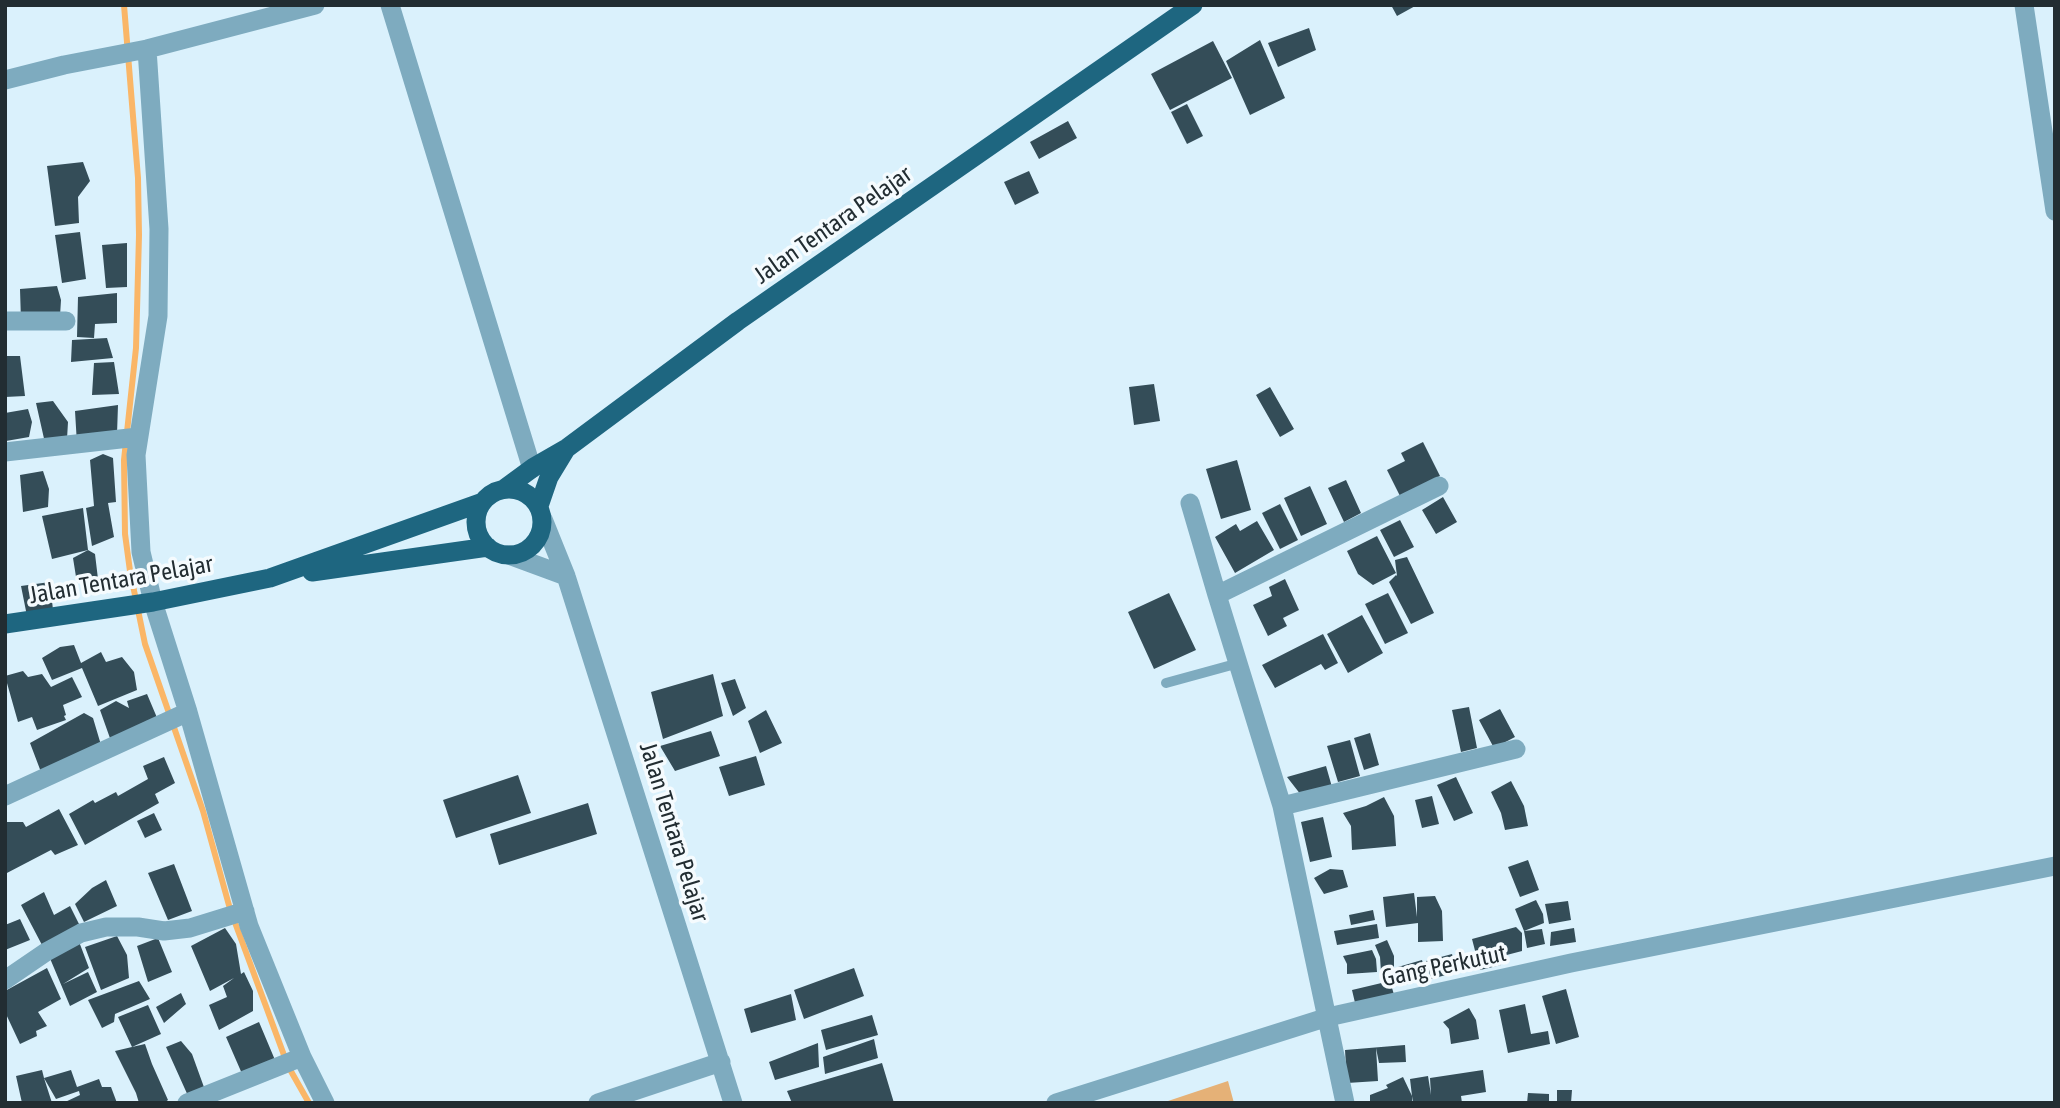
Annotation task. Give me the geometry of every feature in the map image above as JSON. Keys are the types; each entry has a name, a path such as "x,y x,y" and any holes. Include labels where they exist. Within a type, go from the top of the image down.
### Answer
{"highway":[{"name":"Jalan Tentara Pelajar","path":"504,489 567,448 738,321 1193,5"},
{"path":"541,512 533,498 524,492 504,489 493,493 483,502 478,510 477,530 481,540 498,553 509,555 529,548 537,540 541,530 541,512 550,477 567,448"},
{"name":"Jalan Tentara Pelajar","path":"5,624 143,604 270,578 483,502"},
{"path":"270,578 488,547"}],"street":[{"path":"5,80 141,50 315,5"},
{"path":"390,5 533,469"},
{"path":"2024,5 2055,211"},
{"path":"141,50 159,229 158,316 135,437 143,604 182,715 236,914 254,938 292,1061 325,1103"},
{"path":"5,321 66,321"},
{"path":"5,452 135,437"},
{"path":"1217,595 1439,486"},
{"path":"1190,503 1282,806 1345,1103"},
{"name":"Jalan Tentara Pelajar","path":"541,512 566,576 733,1103"},
{"path":"509,555 566,576"},
{"path":"5,796 182,715"},
{"path":"1282,806 1516,749"},
{"name":"Gang Perkutut","path":"1056,1103 1328,1017 1571,963 2055,866"},
{"path":"5,980 46,951 81,933 106,927 138,927 164,931 190,928 236,914"},
{"path":"187,1103 292,1061"},
{"path":"597,1103 721,1062"}],"lane":[{"path":"1166,683 1239,663"}],"shaded area":[{"path":"1228,1081 1234,1103 1162,1103"}],"building":[{"path":"1391,5 1417,5 1397,16"},
{"path":"1309,28 1316,50 1278,67 1268,43"},
{"path":"1260,40 1285,98 1250,115 1226,61"},
{"path":"1213,41 1232,78 1170,110 1151,74"},
{"path":"1187,104 1203,136 1187,144 1171,112"},
{"path":"1068,121 1077,138 1039,159 1030,142"},
{"path":"83,162 90,181 78,197 79,223 55,226 47,166"},
{"path":"1029,171 1039,193 1015,205 1004,182"},
{"path":"80,232 86,279 62,283 55,235"},
{"path":"127,243 127,287 106,288 102,245"},
{"path":"57,286 61,300 60,316 21,321 20,289"},
{"path":"117,293 117,323 95,324 94,338 77,337 78,297"},
{"path":"107,338 113,358 71,362 72,340"},
{"path":"5,356 20,356 25,396 5,397"},
{"path":"114,362 119,394 92,395 94,363"},
{"path":"1154,384 1160,421 1134,425 1129,387"},
{"path":"1270,387 1294,429 1280,437 1256,395"},
{"path":"53,401 68,422 67,439 45,443 36,403"},
{"path":"118,405 117,434 77,444 75,411"},
{"path":"28,409 32,422 29,437 6,441 5,413"},
{"path":"1423,442 1440,476 1400,496 1387,470 1405,461 1401,453"},
{"path":"103,454 113,458 116,502 108,503 114,537 92,546 86,508 94,506 90,460"},
{"path":"1237,460 1251,510 1221,519 1206,469"},
{"path":"43,471 49,489 48,507 23,512 20,475"},
{"path":"1346,480 1361,513 1344,522 1328,488"},
{"path":"1310,486 1327,524 1301,536 1284,498"},
{"path":"1443,497 1457,522 1436,534 1422,510"},
{"path":"1280,504 1298,540 1280,549 1262,513"},
{"path":"83,508 88,550 52,559 42,516"},
{"path":"1400,520 1414,547 1394,557 1380,530"},
{"path":"1257,521 1274,550 1235,573 1215,537 1236,524 1240,531"},
{"path":"1377,536 1396,573 1373,585 1358,574 1347,551"},
{"path":"88,550 95,554 98,579 77,583 73,558"},
{"path":"1407,557 1434,613 1411,624 1389,582 1397,576 1395,560"},
{"path":"1285,579 1299,610 1283,618 1287,626 1268,636 1253,605 1272,596 1269,587"},
{"path":"50,582 53,610 27,616 21,586"},
{"path":"1169,593 1196,650 1154,669 1128,612"},
{"path":"1388,593 1408,633 1385,644 1365,604"},
{"path":"1362,615 1383,653 1348,673 1327,634"},
{"path":"1323,634 1338,663 1325,670 1321,664 1275,688 1262,665"},
{"path":"74,645 81,663 101,652 106,662 122,657 134,672 137,690 98,706 82,668 52,680 42,658 60,647"},
{"path":"23,671 28,677 42,674 51,687 72,677 82,697 63,705 66,720 37,730 32,717 18,722 5,676"},
{"path":"713,674 723,716 663,739 651,692"},
{"path":"735,679 746,708 733,716 721,683"},
{"path":"147,694 158,720 111,741 100,710 116,701 129,708 127,701"},
{"path":"1469,707 1477,748 1461,752 1452,710"},
{"path":"1500,709 1515,737 1494,748 1479,720"},
{"path":"766,710 782,743 760,753 748,721"},
{"path":"84,713 93,718 101,745 41,772 30,743"},
{"path":"711,731 720,756 675,771 660,746"},
{"path":"1370,733 1379,765 1364,770 1354,738"},
{"path":"1350,740 1360,776 1338,782 1327,746"},
{"path":"756,756 765,785 729,796 719,767"},
{"path":"164,757 175,783 155,794 159,803 85,845 69,814 93,800 95,803 116,792 118,796 148,779 143,766"},
{"path":"1326,766 1332,787 1301,795 1287,777"},
{"path":"518,775 531,813 456,838 443,800"},
{"path":"1456,777 1473,813 1454,821 1437,785"},
{"path":"1511,781 1524,806 1528,826 1505,830 1501,813 1491,792"},
{"path":"1432,796 1439,824 1422,828 1415,800"},
{"path":"1384,797 1394,816 1396,846 1352,850 1351,826 1343,813"},
{"path":"588,803 597,834 499,865 490,834"},
{"path":"59,809 78,845 55,855 51,850 5,874 5,822 23,822 26,827"},
{"path":"154,813 162,830 145,838 137,821"},
{"path":"1323,817 1332,857 1310,862 1301,822"},
{"path":"1528,860 1539,890 1520,897 1508,867"},
{"path":"174,864 192,911 168,920 148,873"},
{"path":"1330,869 1343,870 1348,887 1324,894 1314,878"},
{"path":"106,880 117,906 84,922 75,904 92,888"},
{"path":"44,892 54,915 70,906 80,926 42,945 21,905"},
{"path":"1414,893 1417,917 1417,897 1435,896 1442,911 1443,941 1418,942 1418,923 1386,927 1383,897"},
{"path":"1536,900 1544,923 1524,931 1515,909"},
{"path":"1568,901 1571,920 1549,924 1545,904"},
{"path":"1373,910 1375,920 1351,925 1349,915"},
{"path":"20,919 30,940 5,950 5,925"},
{"path":"1377,924 1379,938 1337,945 1334,931"},
{"path":"1516,927 1522,933 1522,951 1499,957 1501,965 1480,970 1472,939"},
{"path":"225,928 236,944 241,974 244,972 253,991 253,1011 219,1030 209,1005 227,997 223,986 234,978 210,991 191,946"},
{"path":"1574,928 1576,942 1550,946 1551,932"},
{"path":"1542,929 1545,944 1527,948 1524,931"},
{"path":"117,936 127,955 129,978 101,990 85,947"},
{"path":"158,938 172,972 148,982 137,946"},
{"path":"78,939 89,968 63,984 88,972 97,992 70,1006 49,956"},
{"path":"1387,940 1394,956 1394,972 1381,972 1380,957 1375,945"},
{"path":"1372,950 1377,972 1347,974 1347,964 1343,956"},
{"path":"1452,954 1457,972 1431,979 1426,961"},
{"path":"1422,960 1427,979 1404,985 1398,967"},
{"path":"47,968 61,999 38,1012 47,1026 36,1031 37,1036 20,1044 5,1012 5,991"},
{"path":"854,968 864,996 804,1019 794,990"},
{"path":"139,981 150,999 115,1014 114,1022 102,1028 88,1000"},
{"path":"1390,981 1395,998 1356,1007 1352,990"},
{"path":"1566,989 1579,1037 1556,1044 1542,996"},
{"path":"181,993 186,1004 164,1023 156,1007"},
{"path":"791,994 796,1020 751,1033 744,1009"},
{"path":"1525,1004 1531,1034 1548,1031 1550,1044 1508,1053 1499,1010"},
{"path":"148,1005 161,1034 132,1047 118,1017"},
{"path":"1469,1008 1476,1020 1479,1039 1451,1044 1449,1029 1443,1022"},
{"path":"872,1015 878,1035 826,1050 821,1030"},
{"path":"259,1022 275,1060 243,1076 226,1037"},
{"path":"874,1039 878,1058 825,1074 823,1057"},
{"path":"181,1041 192,1054 205,1090 189,1098 166,1047"},
{"path":"818,1043 819,1067 775,1080 769,1062"},
{"path":"145,1044 168,1100 164,1103 139,1103 115,1051"},
{"path":"1405,1045 1406,1062 1379,1063 1376,1048 1378,1081 1347,1083 1345,1050"},
{"path":"882,1063 894,1103 792,1103 787,1091"},
{"path":"42,1070 52,1103 22,1103 16,1076"},
{"path":"71,1070 77,1087 99,1079 102,1087 111,1087 117,1103 63,1103 80,1095 79,1091 56,1099 44,1078"},
{"path":"1483,1070 1486,1092 1461,1096 1462,1103 1413,1103 1410,1079 1428,1076 1431,1095 1430,1078"},
{"path":"1403,1077 1412,1096 1412,1103 1370,1103 1370,1095 1388,1088 1386,1085"},
{"path":"1557,1090 1572,1090 1571,1103 1557,1103"},
{"path":"1528,1093 1549,1094 1549,1103 1527,1103"}],"waterway":[{"path":"124,5 138,178 139,235 136,348 124,460 125,534 130,571 145,644 203,811 230,909 288,1066 309,1103"}]}
